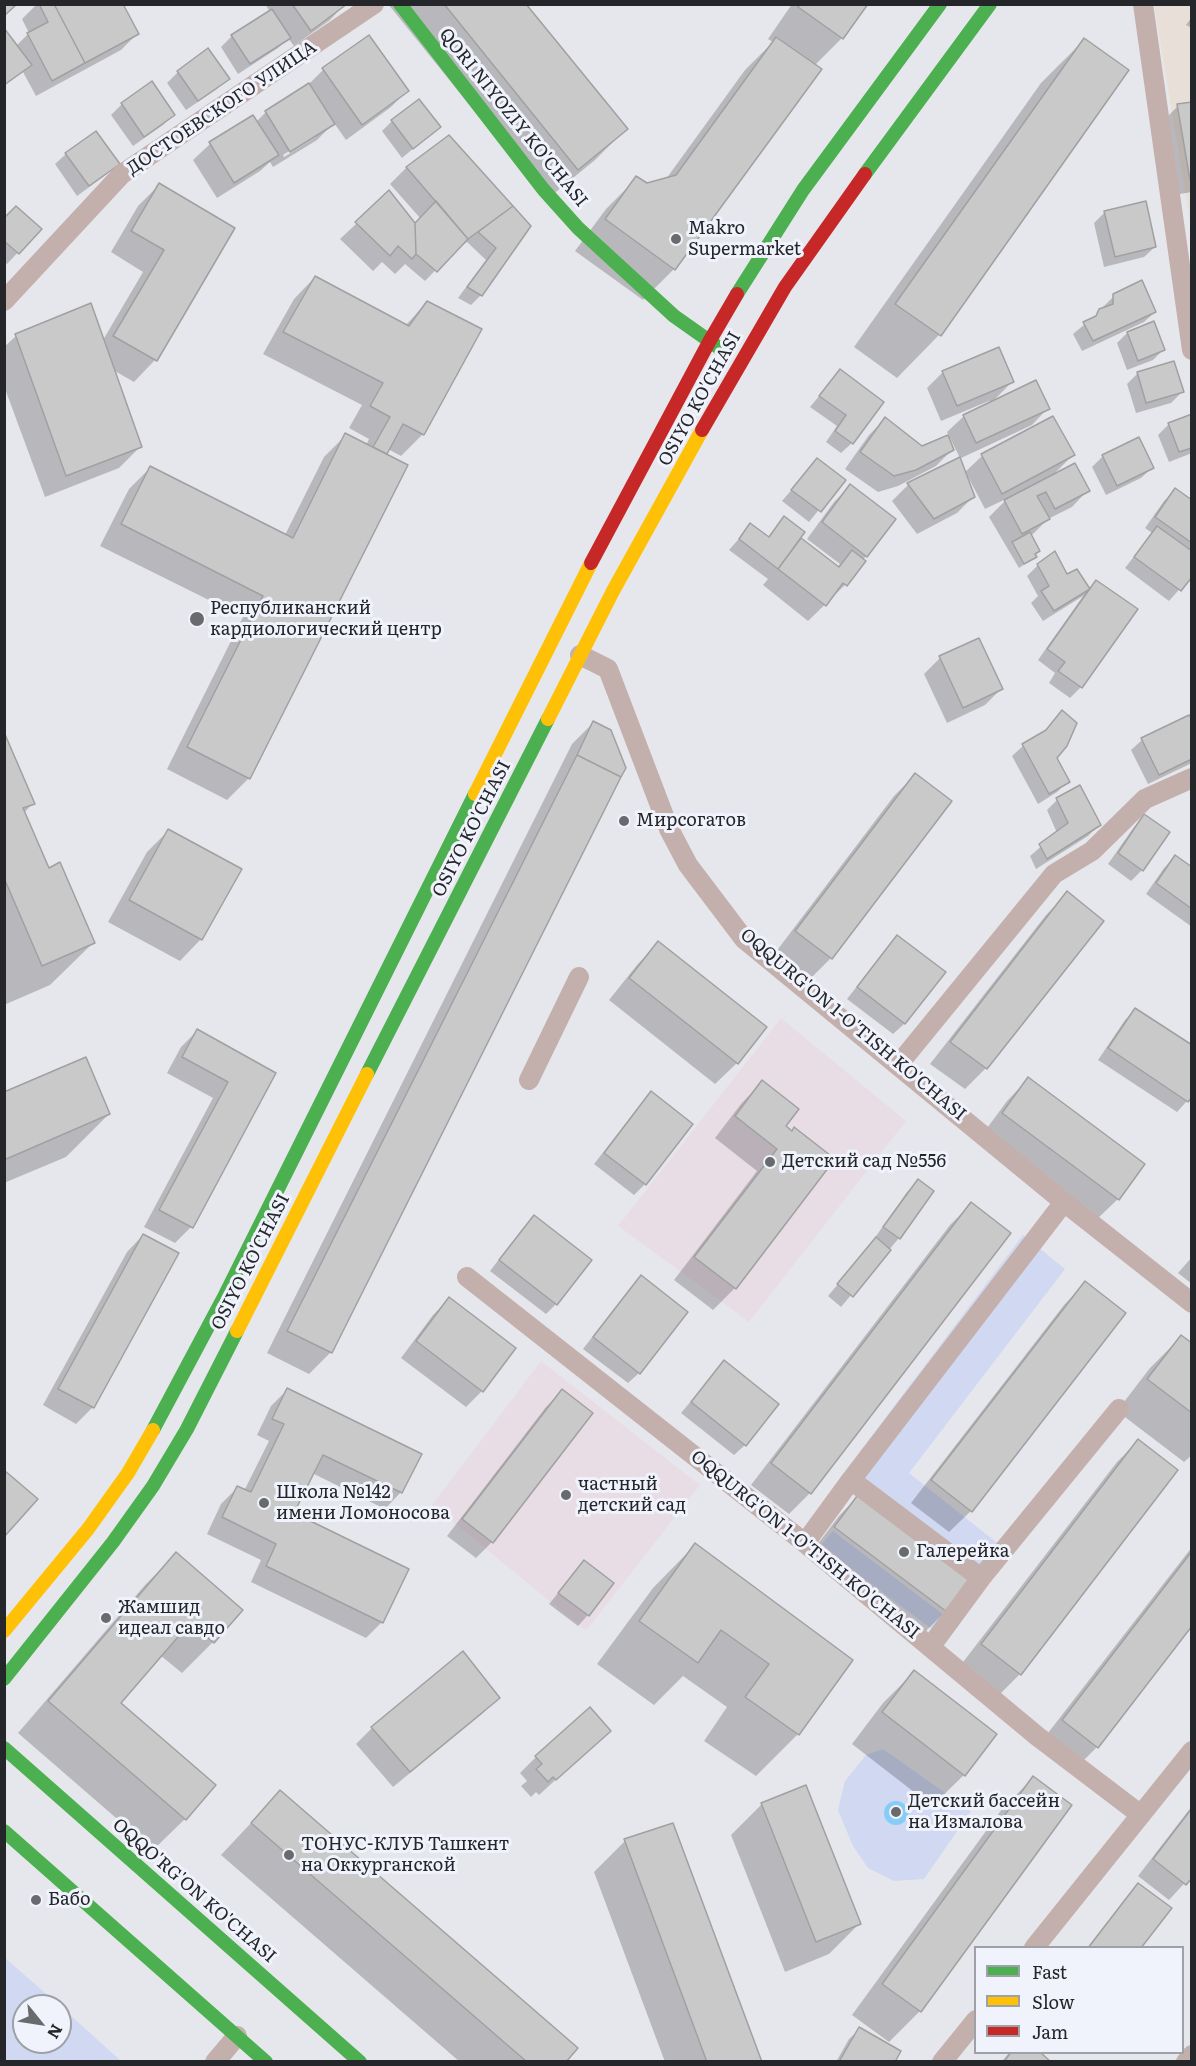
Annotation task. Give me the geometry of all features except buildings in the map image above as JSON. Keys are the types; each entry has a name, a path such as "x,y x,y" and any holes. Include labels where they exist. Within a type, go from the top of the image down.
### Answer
{"main road":[{"name":"QORI NIYOZIY KO'CHASI","path":"400,4 474,102 543,189 572,221 648,293 709,342 740,362"},
{"name":"OSIYO KO'CHASI","path":"4,1631 88,1529 128,1473 162,1415 622,540 709,342 754,265 803,190 940,4"},
{"name":"OSIYO KO'CHASI","path":"4,1679 113,1542 153,1486 187,1429 566,647 622,540 834,215 990,4"},
{"name":"OQQO'RG'ON KO'CHASI","path":"4,1748 360,2061"},
{"path":"4,1831 266,2061"}],"street":[{"name":"ДОСТОЕВСКОГО УЛИЦА","path":"4,301 122,174 374,4"},
{"path":"1143,4 1191,350"},
{"name":"OQQURG'ON 1-O'TISH KO'CHASI","path":"566,647 608,669 669,829 688,865 744,939 1064,1202 1191,1303"},
{"path":"898,1065 1054,874 1092,851 1145,799 1191,778"},
{"path":"529,1080 579,977"},
{"path":"805,1543 1064,1202"},
{"name":"OQQURG'ON 1-O'TISH KO'CHASI","path":"467,1277 805,1543 1037,1736 1141,1815"},
{"path":"931,1646 981,1578 1119,1409"},
{"path":"851,1480 981,1578"},
{"path":"1035,1946 1191,1751"},
{"path":"942,2061 974,2021"},
{"path":"215,2061 237,2036"},
{"path":"1186,2061 1191,2055"}],"shaded area":[{"path":"1154,5 1191,5 1191,227"},
{"name":"Детский сад №556","path":"781,1018 906,1121 749,1322 618,1226"},
{"path":"1023,1235 1065,1269 909,1473 1001,1546 981,1573 846,1470"},
{"name":"частный детский сад","path":"541,1361 700,1485 586,1631 432,1505"},
{"path":"833,1531 944,1615 933,1630 820,1546"},
{"path":"883,1749 971,1811 924,1879 894,1881 868,1868 853,1846 838,1810 845,1781 866,1755"},
{"path":"4,1957 46,1994 12,1994 12,2054 72,2054 72,2017 121,2061 5,2061"}],"water":[{"name":"Детский бассейн на Измалова","path":"896,1801 905,1804 908,1813 905,1822 896,1825 887,1822 884,1813 887,1804"}],"traffic: fast":[{"path":"400,4 543,189 578,228 674,316 725,352"},
{"path":"737,294 803,190 940,4"},
{"path":"865,174 990,4"},
{"path":"367,1074 548,719"},
{"path":"153,1430 225,1295 475,794"},
{"path":"4,1679 113,1542 153,1486 187,1429 237,1331"},
{"path":"4,1748 360,2062"},
{"path":"4,1831 266,2062"}],"traffic: slow":[{"path":"548,719 613,591 702,430"},
{"path":"475,794 591,563"},
{"path":"237,1331 367,1074"},
{"path":"4,1631 88,1529 128,1473 153,1430"}],"traffic: jam":[{"path":"702,430 785,287 865,174"},
{"path":"591,563 737,294"}],"place":[{"name":"Makro Supermarket","path":"676,239"},
{"name":"Республиканский кардиологический центр","path":"197,619"},
{"name":"Мирсогатов","path":"624,821"},
{"name":"Детский сад №556","path":"770,1162"},
{"name":"частный детский сад","path":"566,1495"},
{"name":"Школа №142 имени Ломоносова","path":"264,1503"},
{"name":"Галерейка","path":"904,1552"},
{"name":"Жамшид идеал савдо","path":"106,1618"},
{"name":"Детский бассейн на Измалова","path":"896,1812"},
{"name":"ТОНУС-КЛУБ Ташкент на Оккурганской","path":"289,1855"},
{"name":"Бабо","path":"36,1900"}]}
